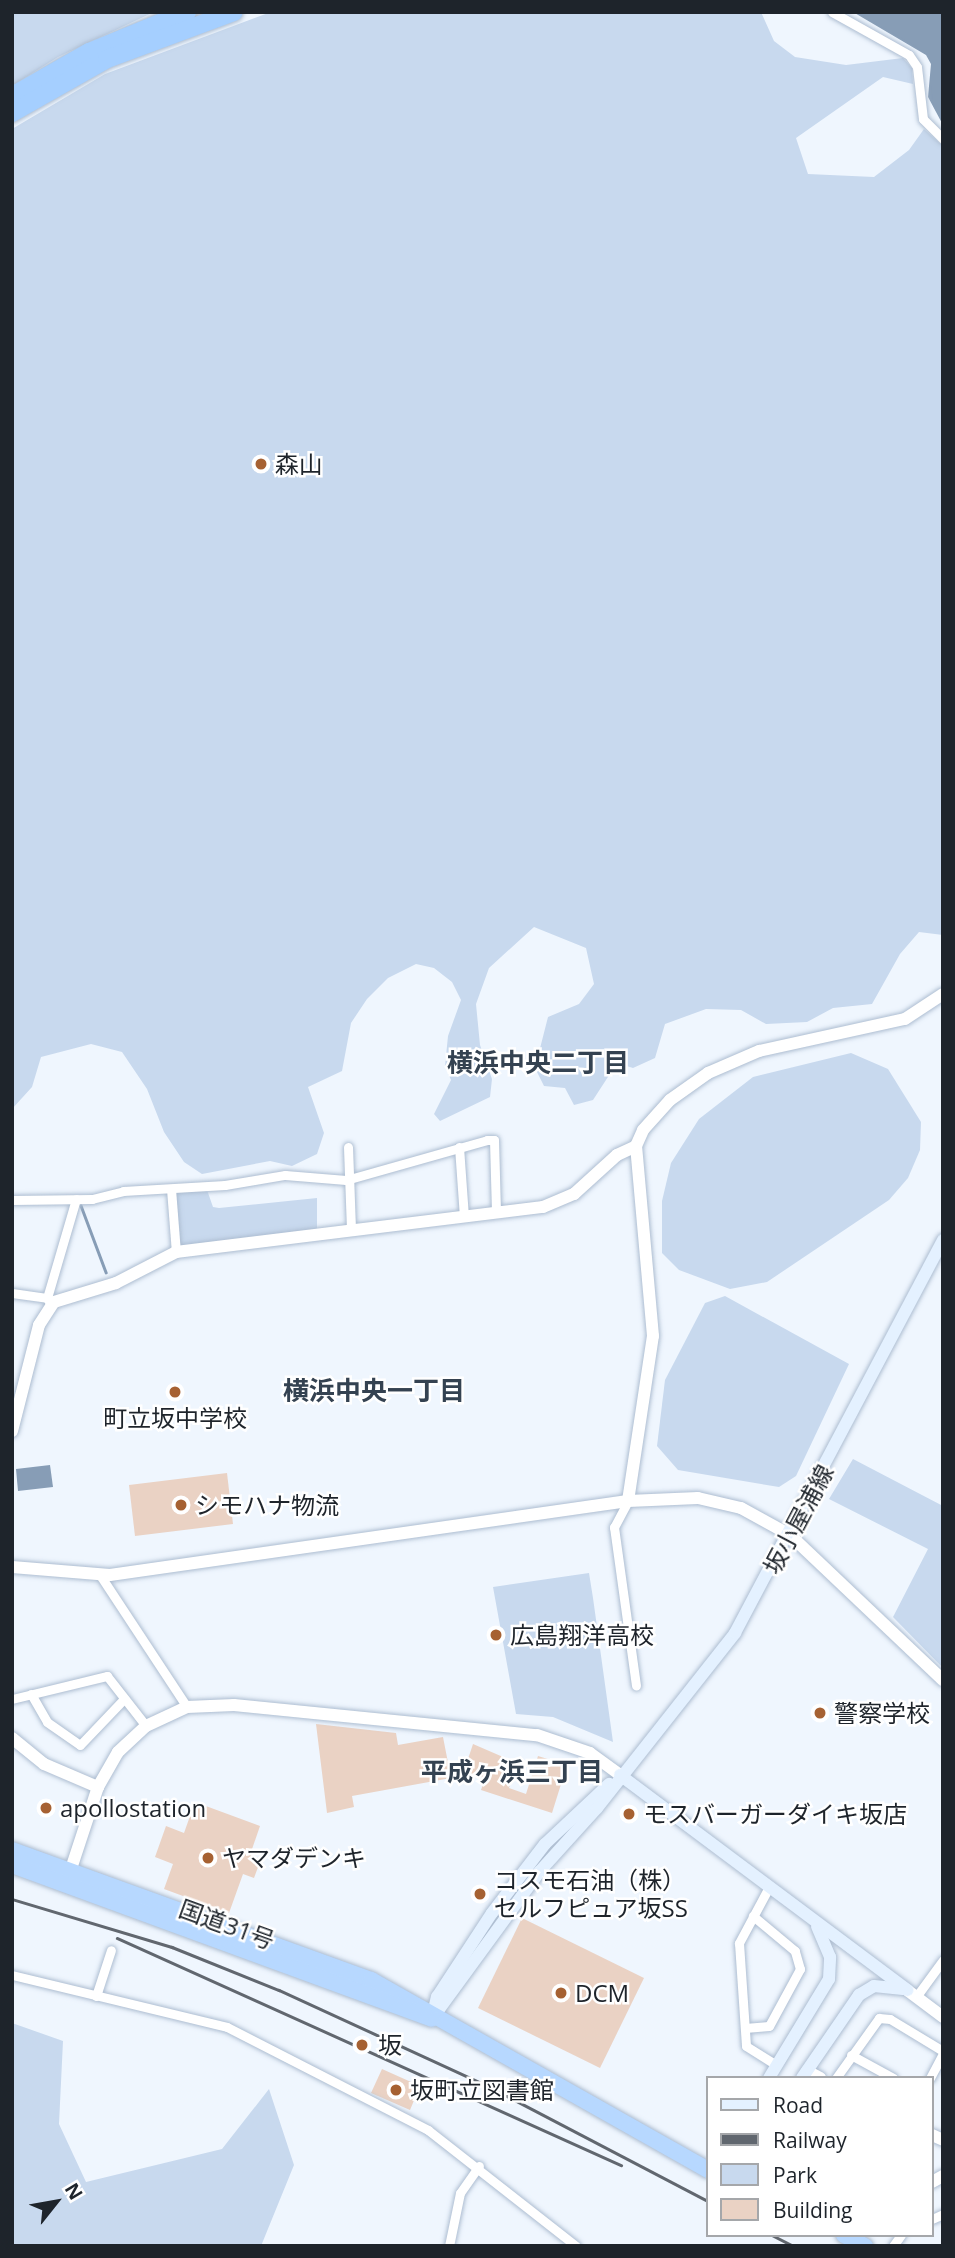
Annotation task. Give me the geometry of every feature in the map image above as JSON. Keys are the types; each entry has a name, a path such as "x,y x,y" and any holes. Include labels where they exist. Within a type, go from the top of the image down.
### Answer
{"highway":[{"path":"12,96 101,47 187,12"},
{"path":"12,113 107,59 234,12"},
{"name":"国道31号","path":"12,1850 69,1874 349,1971 415,2001 432,2018 706,2169"},
{"name":"国道31号","path":"12,1865 69,1874"},
{"path":"848,2237 864,2246"}],"main road":[{"name":"坂小屋浦線","path":"432,2018 540,1871 735,1633 790,1535 943,1240"},
{"path":"620,1774 911,1993"},
{"path":"770,2076 830,1979 830,1957 814,1921"},
{"path":"804,2075 859,1995 874,1986 911,1993"}],"street":[{"path":"832,12 909,55 917,67 923,119 943,139"},
{"path":"12,1293 49,1302 116,1283 176,1252 543,1207 574,1194 617,1155 636,1146 670,1100 708,1073 759,1051 905,1019 943,994"},
{"path":"12,1200 76,1199 285,1175 345,1180 459,1147 494,1140 496,1212"},
{"path":"636,1146 653,1336 628,1501 614,1527 636,1685"},
{"path":"348,1147 345,1180 351,1230"},
{"path":"459,1147 464,1216"},
{"path":"171,1189 176,1252"},
{"path":"12,1431 39,1325 49,1302 76,1199"},
{"path":"12,1567 100,1575 628,1501 673,1497 719,1502 790,1535 943,1680"},
{"path":"100,1575 187,1707"},
{"path":"12,1699 107,1676 146,1726"},
{"path":"32,1694 47,1722 80,1745 124,1699"},
{"path":"69,1874 98,1787 118,1752 146,1726 187,1707 234,1705 537,1735 590,1753 620,1774"},
{"path":"12,1738 44,1764 98,1787"},
{"path":"769,1887 739,1943 746,2046 777,2065"},
{"path":"745,2028 769,2026 800,1969 794,1951 753,1916"},
{"path":"96,1996 111,1950"},
{"path":"943,1960 911,1993 943,2017"},
{"path":"12,1975 227,2027 260,2048 407,2117 479,2166 576,2246"},
{"path":"837,2076 873,2022 884,2017 943,2052 930,2076"},
{"path":"851,2055 889,2076"},
{"path":"449,2246 460,2193 479,2166"}],"green space":[{"path":"12,12 154,12 58,57 12,86"},
{"path":"271,12 761,12 774,41 795,57 846,65 903,58 912,68 913,84 883,77 796,138 808,174 874,177 909,150 924,129 943,146 943,935 919,932 900,954 872,1004 833,1008 807,1022 766,1024 741,1010 706,1009 665,1024 655,1058 633,1068 617,1063 593,1100 574,1105 565,1088 544,1086 535,1068 548,1017 579,1004 594,984 586,948 534,927 489,968 476,1004 480,1045 492,1079 490,1097 440,1121 434,1114 451,1080 445,1066 448,1036 461,1000 452,982 434,968 416,964 388,978 367,999 351,1023 342,1071 308,1087 324,1133 317,1154 292,1166 270,1161 202,1174 184,1162 164,1132 147,1089 122,1052 91,1044 41,1057 32,1087 12,1109 12,129 105,74"},
{"path":"851,1053 888,1069 921,1122 920,1150 908,1178 889,1200 767,1282 730,1289 679,1270 662,1253 662,1201 671,1163 699,1119 753,1077"},
{"path":"207,1190 213,1207 219,1208 317,1198 317,1231 178,1249 176,1191"},
{"path":"725,1296 849,1364 796,1476 779,1487 678,1470 657,1446 665,1380 705,1303"},
{"path":"853,1459 943,1506 943,1668 893,1617 928,1549 829,1499"},
{"path":"589,1573 613,1742 553,1717 516,1714 493,1587"},
{"path":"12,2023 63,2041 59,2124 86,2182 222,2149 269,2089 294,2165 261,2246 12,2246"}],"shaded area":[{"path":"853,12 943,12 943,125 928,97 931,64 926,55"},
{"path":"50,1465 53,1487 18,1491 16,1469"}],"building":[{"name":"シモハナ物流","path":"227,1473 233,1524 135,1536 129,1485"},
{"path":"316,1724 396,1733 398,1745 443,1737 451,1778 352,1796 354,1807 327,1813"},
{"path":"473,1744 517,1763 509,1788 526,1794 538,1756 567,1765 552,1813 481,1790 485,1778 464,1771"},
{"name":"ヤマダデンキ","path":"195,1802 260,1826 250,1855 261,1859 254,1878 243,1874 229,1913 164,1889 173,1864 155,1857 166,1826 184,1833"},
{"name":"DCM","path":"522,1918 644,1978 600,2068 478,2008"},
{"name":"坂町立図書館","path":"382,2069 420,2086 410,2110 371,2093"}],"waterway":[{"path":"80,1203 106,1272"}],"railway":[{"path":"12,1899 172,1947 279,1990 486,2085 706,2200"},
{"path":"117,1938 621,2165"},
{"path":"776,2237 794,2246"}],"place":[{"name":"森山","path":"261,464"},
{"name":"町立坂中学校","path":"175,1392"},
{"name":"シモハナ物流","path":"181,1505"},
{"name":"広島翔洋高校","path":"496,1635"},
{"name":"警察学校","path":"820,1713"},
{"name":"apollostation","path":"46,1808"},
{"name":"モスバーガーダイキ坂店","path":"629,1814"},
{"name":"ヤマダデンキ","path":"208,1858"},
{"name":"コスモ石油（株） セルフピュア坂SS","path":"480,1894"},
{"name":"DCM","path":"561,1993"},
{"name":"坂","path":"362,2045"},
{"name":"坂町立図書館","path":"396,2090"}],"district":[{"name":"横浜中央二丁目","path":"538,1063"},
{"name":"横浜中央一丁目","path":"374,1391"},
{"name":"平成ヶ浜三丁目","path":"512,1772"}]}
